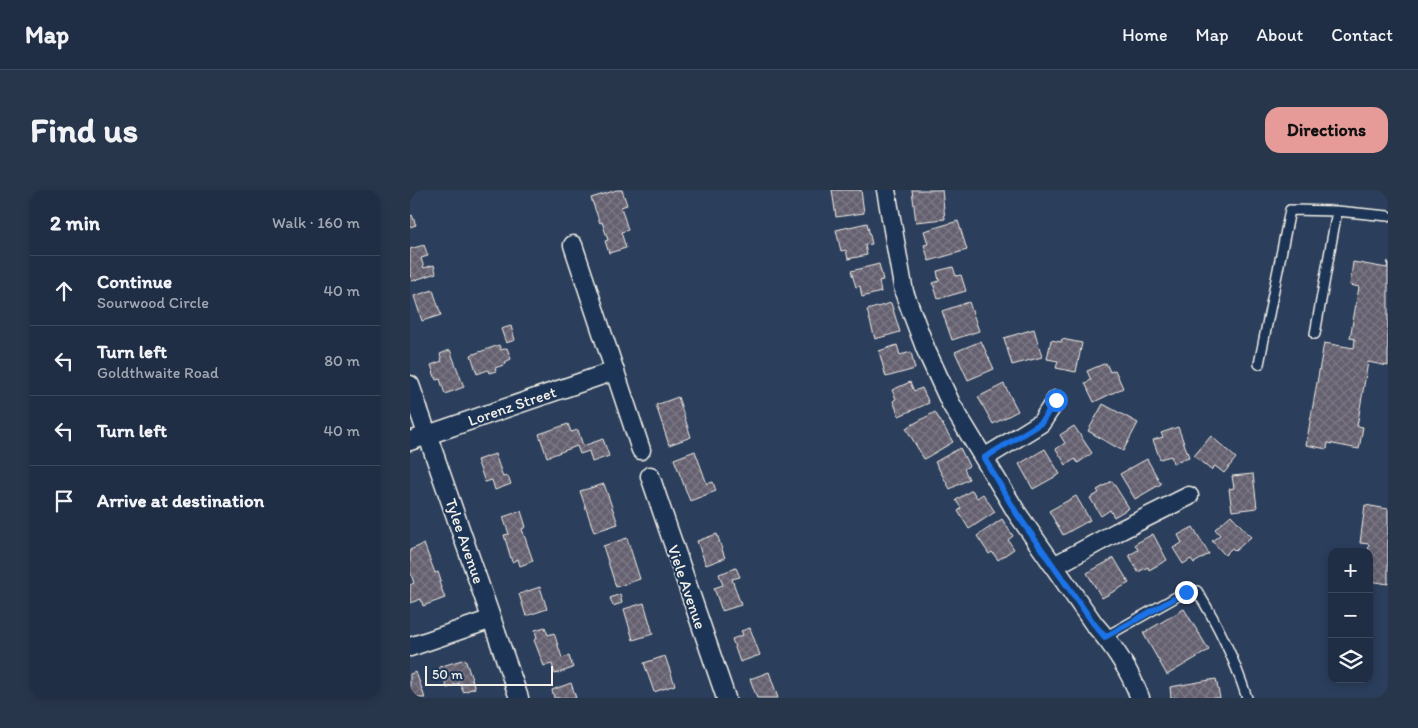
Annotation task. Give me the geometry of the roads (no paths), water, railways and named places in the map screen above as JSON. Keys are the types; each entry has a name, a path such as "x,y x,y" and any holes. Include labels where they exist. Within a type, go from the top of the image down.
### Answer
{"street":[{"path":"886,190 904,292 950,404 1017,514 1119,657 1140,698"},
{"path":"573,245 641,450"},
{"name":"Lorenz Street","path":"410,441 614,371"},
{"name":"Tylee Avenue","path":"410,385 519,698"},
{"path":"984,458 1041,423 1056,400"},
{"name":"Viele Avenue","path":"650,476 726,698"},
{"path":"1054,566 1189,496"},
{"path":"410,646 492,620"}],"lane":[{"path":"1259,364 1290,210 1337,211 1388,216"},
{"path":"1315,334 1337,211"},
{"path":"1105,637 1186,592 1197,591 1238,670 1247,698"}]}
